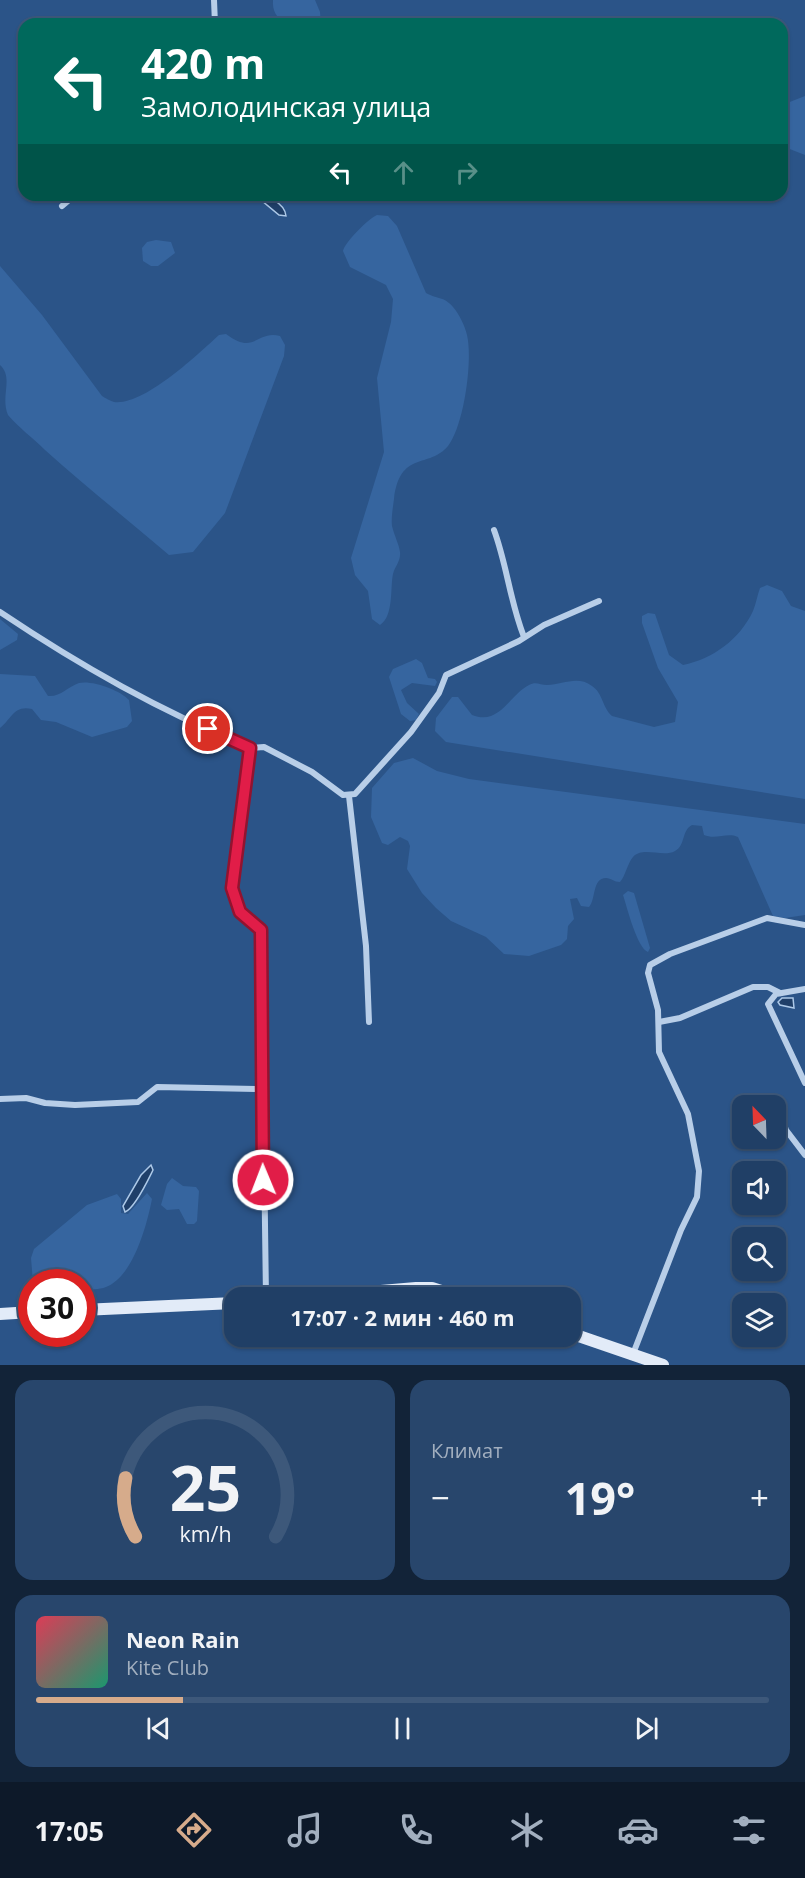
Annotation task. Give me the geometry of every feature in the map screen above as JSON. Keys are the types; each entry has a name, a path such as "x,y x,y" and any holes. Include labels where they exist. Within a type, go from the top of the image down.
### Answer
{"street":[{"path":"213,0 214,18"},
{"path":"62,206 68,201"},
{"path":"494,530 513,609 524,637"},
{"path":"0,612 105,680 250,748 264,747 280,754 349,796 355,794 374,775 411,732 439,693 446,675 598,601"},
{"path":"250,748 232,888 240,912 261,930 266,1287"},
{"path":"349,796 366,946 369,1022"},
{"path":"633,1354 681,1230 697,1197 699,1171 688,1114 658,1052 659,1022 648,973 654,960 767,918 805,925"},
{"path":"659,1022 680,1018 753,987 768,987 780,993"},
{"path":"805,989 780,993 769,1000 768,1009 805,1083"},
{"path":"0,1099 26,1098 45,1103 75,1105 138,1102 158,1087 262,1089"},
{"path":"786,1130 805,1155"},
{"path":"96,1309 224,1303"},
{"path":"0,1314 18,1313"},
{"path":"581,1337 663,1365"}],"shaded area":[{"path":"273,0 315,0 320,18 280,18 274,9"},
{"path":"805,96 805,155 788,148 788,103"},
{"path":"262,201 275,201 279,204 286,216 279,215"},
{"path":"377,215 388,216 397,226 426,293 446,301 453,307 463,324 469,346 466,392 454,437 440,453 409,467 402,473 397,484 392,523 400,555 393,574 388,615 380,625 372,619 368,591 355,575 351,558 384,452 377,378 391,322 393,299 386,285 350,267 343,251 357,231"},
{"path":"156,240 171,242 175,253 158,266 151,266 143,261 142,248 147,242"},
{"path":"0,266 42,315 102,396 114,402 126,401 155,388 219,335 226,334 243,343 250,343 266,336 280,336 285,345 284,356 225,513 193,552 169,555 60,463 8,415 5,401 7,382 0,365"},
{"path":"767,585 782,591 791,606 805,611 805,799 446,742 435,731 436,718 452,697 458,697 472,715 490,716 504,708 531,684 553,685 575,681 581,681 596,689 612,716 654,727 675,722 678,702 658,668 642,623 642,616 648,613 655,614 669,655 683,665 715,653 733,639 753,611 760,588"},
{"path":"0,619 18,634 17,640 0,650"},
{"path":"416,659 422,663 428,678 435,679 437,682 435,686 412,683 401,690 407,703 419,714 416,720 410,721 401,714 389,677 393,669"},
{"path":"0,674 35,676 48,696 57,695 85,682 106,687 129,700 132,721 127,727 92,737 56,722 41,720 32,709 26,708 13,714 0,728"},
{"path":"413,758 437,771 469,779 805,824 805,915 785,918 773,916 738,837 704,835 702,826 692,825 675,851 637,854 631,860 620,882 608,878 598,882 589,907 581,906 577,898 570,899 574,919 568,926 567,939 561,945 529,956 504,954 486,937 451,921 422,893 407,869 410,846 408,841 400,837 388,845 382,843 371,817 372,788 394,763"},
{"path":"628,891 634,893 650,948 648,952 640,943 630,917 623,895"},
{"path":"782,998 793,998 794,1008 780,1005 778,1002"},
{"path":"151,1165 153,1170 145,1187 133,1205 125,1212 123,1206 141,1175"},
{"path":"172,1178 183,1186 196,1187 199,1191 197,1221 194,1224 187,1224 179,1209 167,1210 161,1205 167,1184"},
{"path":"147,1193 152,1199 138,1248 124,1272 106,1287 96,1289 96,1269 32,1269 31,1258 34,1249 87,1205 117,1194 121,1199 121,1213 128,1214"}],"route":[{"path":"208,729 250,748 232,888 235,903 240,912 261,930 263,1180"}]}
